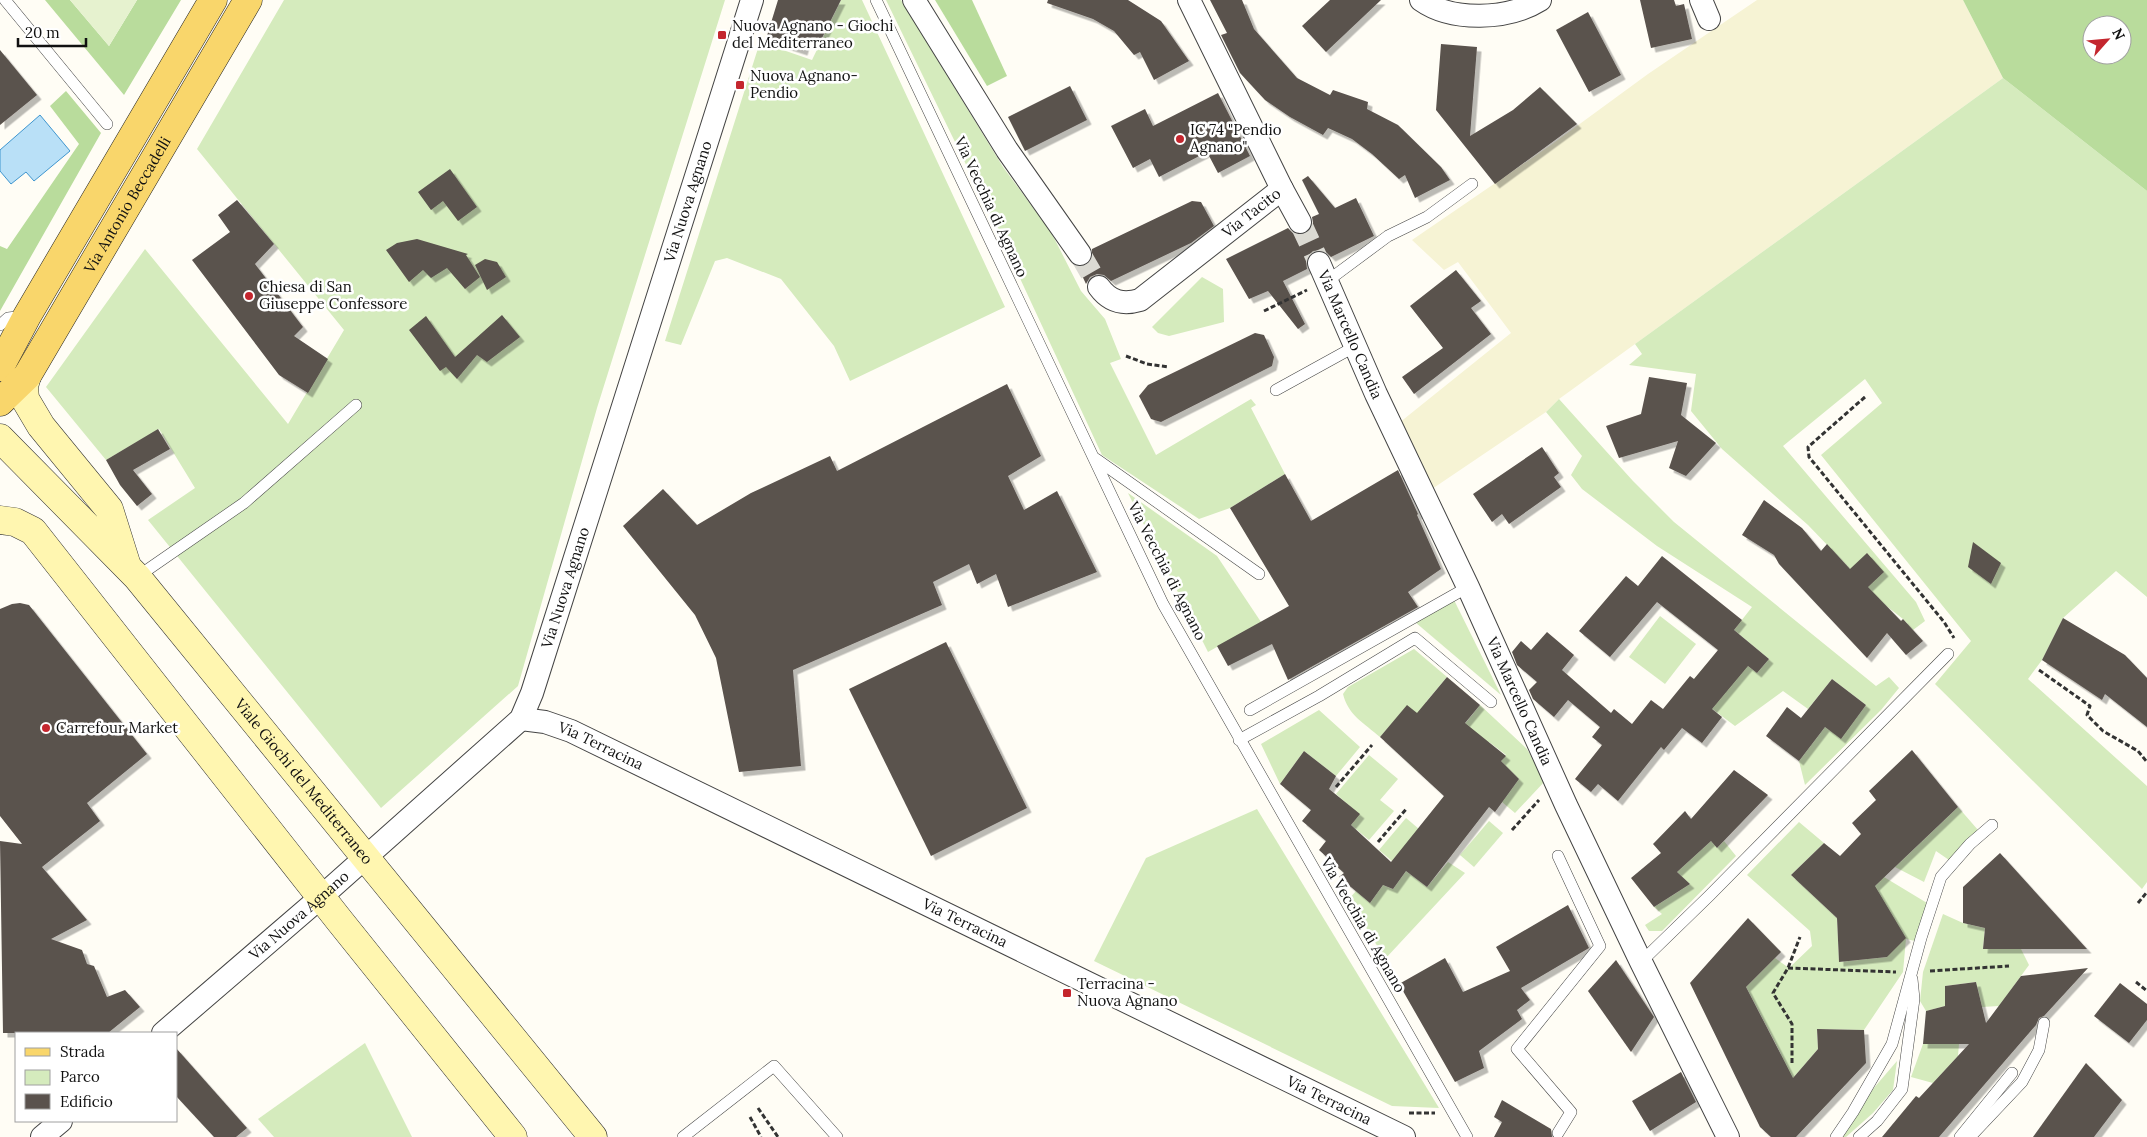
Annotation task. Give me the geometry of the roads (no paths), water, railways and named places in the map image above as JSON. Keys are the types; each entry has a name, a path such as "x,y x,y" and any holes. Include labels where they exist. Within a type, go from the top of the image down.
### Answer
{"main road":[{"name":"Via Antonio Beccadelli","path":"0,367 27,316 213,0"},
{"name":"Via Antonio Beccadelli","path":"0,402 27,376 248,0"},
{"path":"27,376 24,386 26,398 41,426 108,509 132,572"},
{"name":"Viale Giochi del Mediterraneo","path":"0,438 132,572 593,1137"},
{"path":"0,520 15,522 33,530 321,897 513,1137"}],"street":[{"name":"Via Nuova Agnano","path":"164,1032 366,858 521,719 532,693 752,0"},
{"path":"914,0 1007,150 1080,254"},
{"name":"Via Tacito","path":"1099,287 1106,296 1127,304 1140,300 1282,189 1189,0"},
{"path":"1421,0 1431,7 1451,14 1478,15 1501,13 1532,5 1540,0"},
{"path":"1282,189 1300,222"},
{"name":"Via Marcello Candia","path":"1323,272 1354,347 1468,587 1640,962 1728,1137"},
{"name":"Via Terracina","path":"521,719 545,722 570,731 1404,1137"},
{"path":"42,1137 59,1122"}],"lane":[{"path":"5,0 107,124"},
{"name":"Via Vecchia di Agnano","path":"876,0 1163,604 1467,1137"},
{"path":"1323,272 1427,217 1472,184"},
{"path":"0,325 8,318 27,316"},
{"path":"1276,390 1354,347"},
{"path":"132,572 244,503 356,404"},
{"path":"1094,458 1259,574"},
{"path":"1250,710 1468,587"},
{"path":"1239,740 1319,696 1415,638 1491,702"},
{"path":"1640,962 1709,896 1948,654"},
{"path":"1836,1137 1854,1112 1892,1044 1911,973 1941,877 1970,844 1992,825"},
{"path":"1558,856 1600,946 1517,1049 1571,1112 1558,1133"},
{"path":"1860,1137 1877,1121 1902,1089 1914,999 1911,973"},
{"path":"1970,1137 2022,1082 2039,1050 2044,1023"},
{"path":"683,1137 774,1066 837,1137"},
{"path":"1960,1137 2012,1073"}],"water":[{"path":"40,115 70,151 34,181 26,172 11,184 0,171 0,150"}],"tunnel":[{"path":"1300,222 1319,263"},
{"path":"1080,254 1099,287"}],"place":[{"name":"Nuova Agnano - Giochi del Mediterraneo","path":"722,35"},
{"name":"Nuova Agnano- Pendio","path":"740,85"},
{"name":"IC 74 \"Pendio Agnano\"","path":"1180,139"},
{"name":"Chiesa di San Giuseppe Confessore","path":"249,296"},
{"name":"Carrefour Market","path":"46,728"},
{"name":"Terracina - Nuova Agnano","path":"1067,993"}]}
